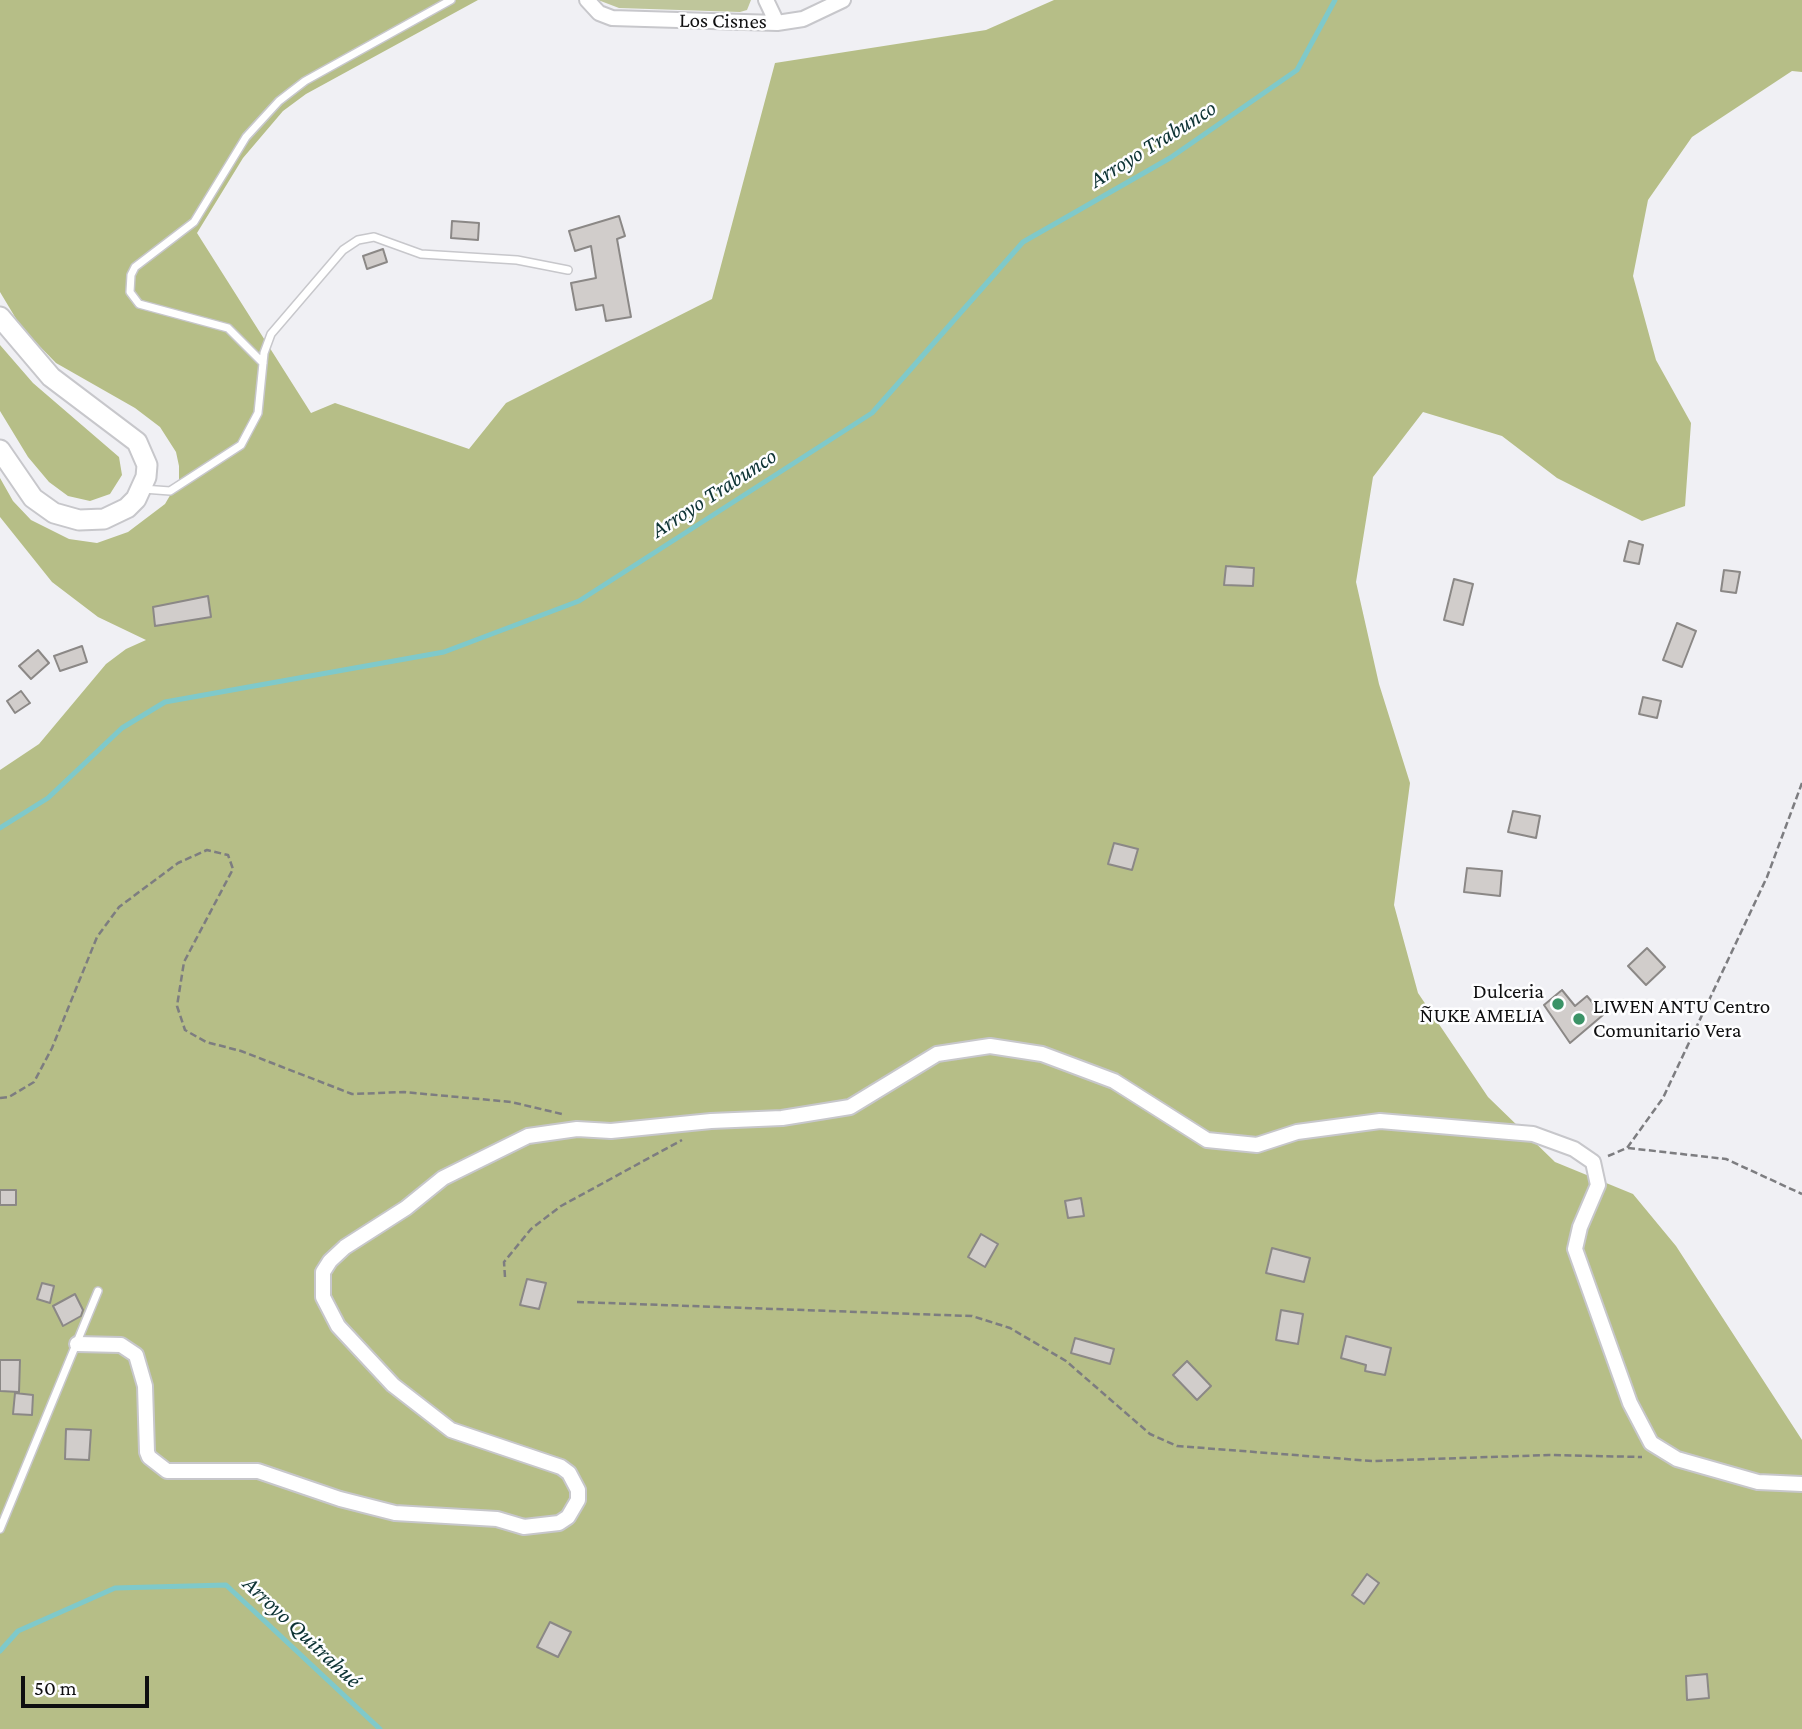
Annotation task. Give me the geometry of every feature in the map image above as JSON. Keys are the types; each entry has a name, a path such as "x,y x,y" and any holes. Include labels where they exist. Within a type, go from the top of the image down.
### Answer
{"street":[{"name":"Los Cisnes","path":"587,0 598,13 619,19 777,23 803,19 843,0"},
{"path":"766,0 777,23"},
{"path":"0,317 51,377 137,442 147,465 142,489 136,499 116,514 92,520 54,513 33,498 0,450"},
{"path":"77,1343 121,1345 136,1355 145,1386 147,1452 149,1457 167,1471 258,1471 340,1499 395,1513 497,1518 524,1527 559,1522 568,1517 578,1500 575,1481 569,1473 561,1467 451,1430 393,1385 338,1326 323,1297 323,1272 345,1247 406,1208 443,1178 528,1136 577,1129 611,1131 711,1121 782,1118 850,1107 937,1054 990,1046 1042,1054 1114,1081 1207,1140 1257,1145 1297,1132 1380,1121 1533,1134 1574,1149 1593,1162 1598,1185 1580,1227 1575,1250 1639,1424 1651,1443 1670,1457 1758,1482 1802,1484"}],"lane":[{"path":"263,363 228,328 139,304 130,292 131,275 135,267 194,222 246,137 279,101 305,81 451,0"},
{"path":"142,489 170,491 241,445 258,413 267,343 276,325 343,250 358,240 374,237 421,254 517,260 568,270"},
{"path":"0,1529 98,1290"}],"path":[{"path":"1626,1148 1663,1098 1767,877 1802,783"},
{"path":"0,1098 9,1097 34,1082 52,1048 97,937 120,907 178,863 207,850 228,855 233,869 184,962 177,1006 185,1030 206,1042 241,1051 352,1094 404,1092 498,1101 572,1117"},
{"path":"505,1277 504,1262 531,1229 561,1206 640,1165 711,1121"},
{"path":"1593,1162 1626,1148 1726,1159 1802,1194"},
{"path":"577,1302 972,1316 1010,1328 1066,1361 1150,1434 1177,1446 1372,1461 1549,1455 1670,1457"}],"green space":[{"path":"0,0 478,0 306,94 283,111 243,158 197,233 311,413 335,403 469,449 506,403 712,299 775,63 986,30 1054,0 1802,0 1802,72 1792,71 1692,137 1648,200 1633,276 1656,360 1691,423 1685,506 1642,521 1557,478 1502,436 1423,412 1373,477 1356,582 1379,684 1410,783 1394,905 1418,993 1488,1097 1555,1162 1633,1194 1676,1246 1802,1440 1802,1729 0,1729 0,770 39,744 106,664 126,649 146,640 98,617 52,582 0,517 0,478 13,501 31,520 69,539 97,543 128,532 165,504 179,480 179,466 176,452 160,427 135,408 56,363 21,327 0,292"},
{"path":"598,0 751,0 747,10 740,12 619,8"},
{"path":"0,345 33,383 119,457 122,475 110,494 90,501 68,496 49,482 28,457 0,411"}],"building":[{"path":"619,216 625,236 617,239 631,317 606,321 603,305 576,310 571,283 596,278 591,246 575,251 569,231"},
{"path":"452,221 479,223 478,240 451,238"},
{"path":"383,249 387,262 367,269 363,256"},
{"path":"1629,541 1643,545 1639,564 1624,561"},
{"path":"1226,566 1254,568 1253,586 1224,585"},
{"path":"1724,570 1740,572 1736,593 1721,591"},
{"path":"1454,579 1473,584 1463,625 1444,620"},
{"path":"208,596 211,617 155,626 153,607"},
{"path":"1677,623 1696,631 1682,667 1663,660"},
{"path":"82,646 87,662 60,671 54,656"},
{"path":"38,650 49,663 31,679 19,666"},
{"path":"21,691 30,703 15,713 7,701"},
{"path":"1643,697 1661,701 1657,718 1639,714"},
{"path":"1513,811 1540,816 1536,838 1508,832"},
{"path":"1114,843 1138,849 1132,870 1108,864"},
{"path":"1467,868 1502,871 1500,896 1464,892"},
{"path":"1647,948 1665,967 1646,985 1628,966"},
{"name":"LIWEN ANTU Centro Comunitario Vera","path":"1562,990 1575,1006 1587,996 1603,1015 1570,1043 1544,1005"},
{"path":"0,1190 16,1190 16,1205 0,1205"},
{"path":"1081,1198 1084,1216 1068,1218 1065,1201"},
{"path":"981,1234 998,1244 985,1267 968,1257"},
{"path":"1272,1248 1310,1258 1304,1282 1266,1273"},
{"path":"527,1279 546,1283 539,1309 520,1305"},
{"path":"42,1283 54,1286 50,1303 37,1299"},
{"path":"75,1294 83,1310 81,1316 63,1326 53,1306"},
{"path":"1281,1310 1303,1314 1298,1344 1276,1340"},
{"path":"1346,1336 1391,1348 1385,1375 1365,1371 1366,1365 1341,1358"},
{"path":"1075,1338 1114,1349 1110,1364 1071,1353"},
{"path":"0,1360 20,1360 19,1392 0,1391"},
{"path":"1187,1361 1211,1386 1197,1400 1173,1375"},
{"path":"15,1393 33,1395 32,1415 13,1414"},
{"path":"66,1429 91,1430 89,1460 65,1459"},
{"path":"1367,1574 1379,1583 1364,1604 1352,1595"},
{"path":"550,1622 571,1632 558,1657 537,1647"},
{"path":"1707,1674 1709,1698 1687,1700 1686,1676"}],"waterway":[{"name":"Arroyo Trabunco","path":"0,828 48,798 122,728 165,702 444,652 579,601 872,413 1023,242 1170,158 1297,70 1335,0"},
{"name":"Arroyo Quitrahué","path":"0,1651 18,1631 115,1588 226,1585 380,1729"}],"place":[{"name":"Dulceria ÑUKE AMELIA","path":"1558,1004"},
{"name":"LIWEN ANTU Centro Comunitario Vera","path":"1579,1019"}]}
